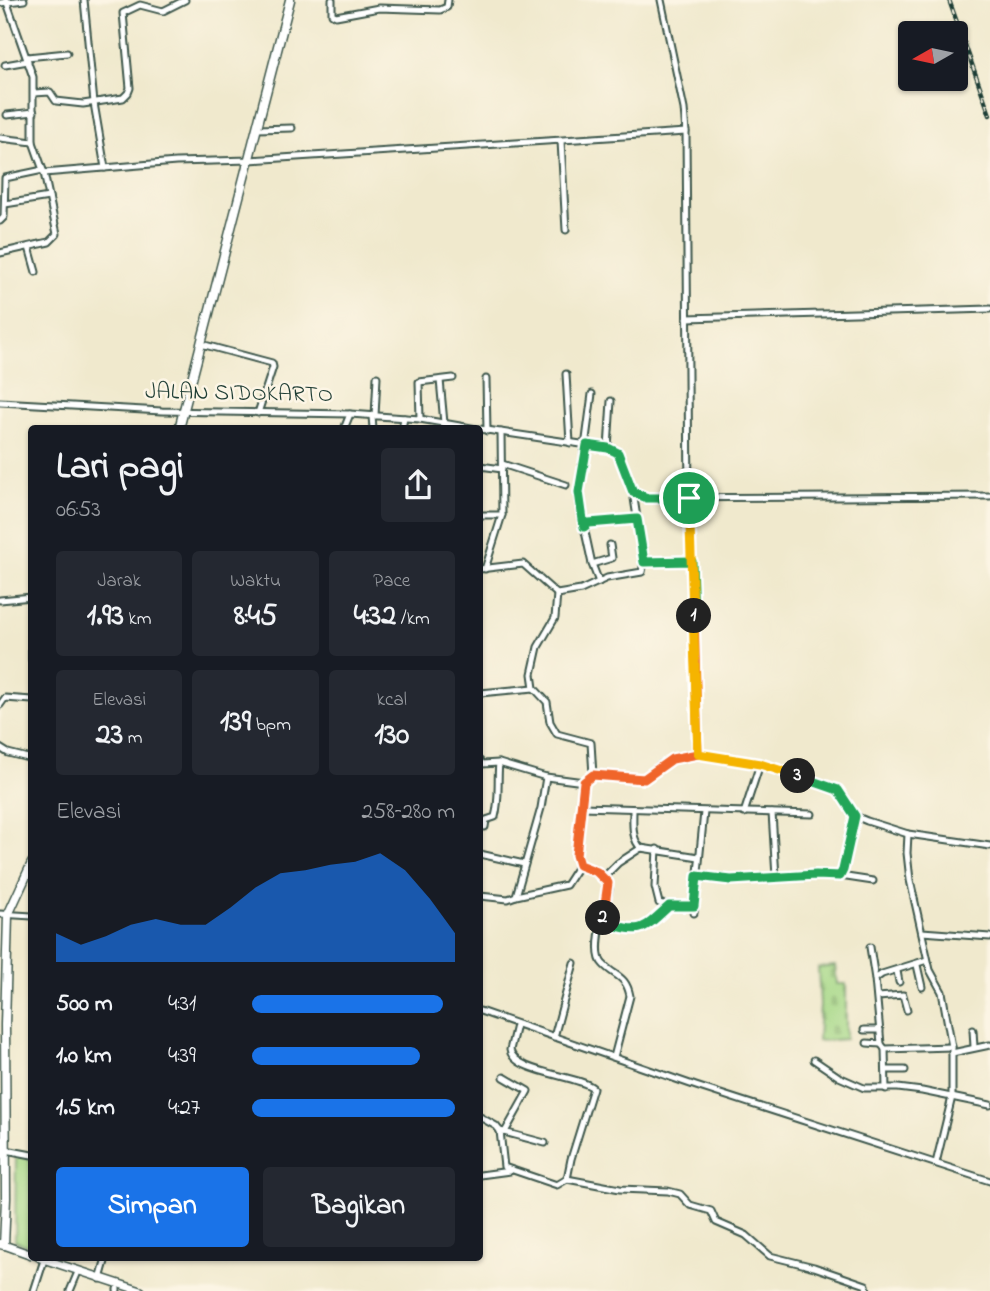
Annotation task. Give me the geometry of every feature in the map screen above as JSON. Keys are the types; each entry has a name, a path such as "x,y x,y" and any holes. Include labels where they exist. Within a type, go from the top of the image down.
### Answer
{"main road":[{"path":"180,425 290,0"},
{"path":"2,1245 6,1198 3,1107 4,914 28,870"}],"street":[{"path":"0,253 49,242 57,234 43,172 33,142 33,77 4,2 24,0"},
{"path":"84,0 94,103 105,168"},
{"path":"34,93 50,92 56,101 62,103 94,103 123,98 130,88 123,13 140,5 163,11 185,0"},
{"path":"332,0 332,14 336,16 379,8 440,10 447,7 448,0"},
{"path":"661,0 684,109 686,132 689,498 698,754"},
{"path":"5,65 67,52"},
{"path":"7,115 34,112"},
{"path":"257,129 292,128"},
{"path":"0,221 4,217 5,180 43,172 686,132"},
{"path":"0,138 33,142"},
{"path":"561,141 566,230"},
{"path":"5,204 49,197"},
{"path":"29,247 36,272"},
{"path":"687,318 990,309"},
{"path":"201,344 272,363 258,413"},
{"path":"566,374 570,443"},
{"path":"373,425 376,377"},
{"path":"420,419 419,382 453,378"},
{"path":"486,379 487,431"},
{"path":"440,380 446,425"},
{"path":"592,394 579,492 592,564 599,582"},
{"path":"557,594 581,590 599,582 642,572 644,562 633,492 620,456 608,448 611,401"},
{"name":"JALAN SIDOKARTO","path":"0,402 183,411 350,414 420,419 446,425"},
{"path":"346,425 350,414"},
{"path":"403,425 404,418"},
{"name":"JALAN SIDOKARTO","path":"483,430 608,448"},
{"path":"483,566 502,515 501,432"},
{"path":"483,466 502,467 566,485"},
{"path":"633,492 647,498 990,496"},
{"path":"483,515 502,515"},
{"path":"584,527 589,523 637,519"},
{"path":"592,564 612,558 610,545"},
{"path":"644,562 692,561"},
{"path":"483,569 523,564 557,594"},
{"path":"557,594 555,618 534,659 534,688 547,702 550,722 557,734 591,743 593,775"},
{"path":"0,600 28,597"},
{"path":"483,693 534,688"},
{"path":"0,705 2,699 28,700"},
{"path":"0,748 8,753 28,757"},
{"path":"483,763 499,763 546,777 584,782 593,775 644,779 672,759 698,754 760,764 838,790 855,816 908,834 990,846"},
{"path":"485,827 486,820 495,817 499,803 496,785 499,763"},
{"path":"744,813 760,764"},
{"path":"516,896 541,808 546,777"},
{"path":"483,896 508,899 566,885 579,865 576,855 584,782"},
{"path":"582,807 812,814"},
{"path":"633,810 632,827 636,842 641,848"},
{"path":"656,849 657,900 661,905 694,909 704,812"},
{"path":"772,813 776,877"},
{"path":"840,876 855,816"},
{"path":"908,834 908,872 927,960 931,974 942,992 952,1050 953,1097 936,1163"},
{"path":"604,877 618,863 641,848 699,857"},
{"path":"483,855 524,864"},
{"path":"579,865 604,877 609,889 597,945 599,957 603,965 619,974 629,989 630,996 614,1057"},
{"path":"697,876 731,880 840,876 873,881"},
{"path":"602,922 627,929 639,929 654,922 669,906"},
{"path":"4,914 28,916"},
{"path":"922,932 990,937"},
{"path":"870,947 886,1070 886,1089"},
{"path":"875,979 882,974 927,960"},
{"path":"554,1037 574,963"},
{"path":"917,965 922,988"},
{"path":"897,971 899,982"},
{"path":"877,997 903,995 906,1010"},
{"path":"483,1012 990,1181"},
{"path":"516,1025 509,1050 514,1059 549,1074 586,1083 593,1088 567,1179"},
{"path":"864,1030 880,1030"},
{"path":"973,1030 975,1047"},
{"path":"867,1044 952,1050 990,1045"},
{"path":"814,1060 839,1077 864,1088 898,1088 990,1105"},
{"path":"886,1070 905,1070"},
{"path":"504,1077 528,1091 503,1132 503,1165 513,1171 557,1185 567,1179 620,1189 654,1189 680,1194 690,1205 711,1211 716,1222 746,1235 770,1256 847,1278 867,1286 867,1291"},
{"path":"483,1119 503,1132 545,1143"},
{"path":"6,1150 28,1154"},
{"path":"483,1175 513,1171"},
{"path":"2,1245 28,1254"},
{"path":"34,1291 42,1261"},
{"path":"48,1261 100,1279 118,1289 141,1291"},
{"path":"100,1279 105,1261"},
{"path":"70,1291 78,1272"}],"green space":[{"path":"835,966 837,984 846,984 846,1039 818,1041 818,968"},
{"path":"16,1155 28,1158 28,1246 15,1241"}],"railway":[{"path":"949,0 990,115"}],"route":[{"path":"689,498 647,498 633,492 618,453 608,448 587,445 579,492 584,527 589,523 637,519 644,562 692,561 698,754 672,759 644,779 593,775 584,782 577,861 586,869 597,872 608,883 602,922 627,929 646,927 669,906 694,906 697,876 731,880 840,876 855,816 844,796 829,785 760,764 698,754 695,657 692,561 689,498"}]}
